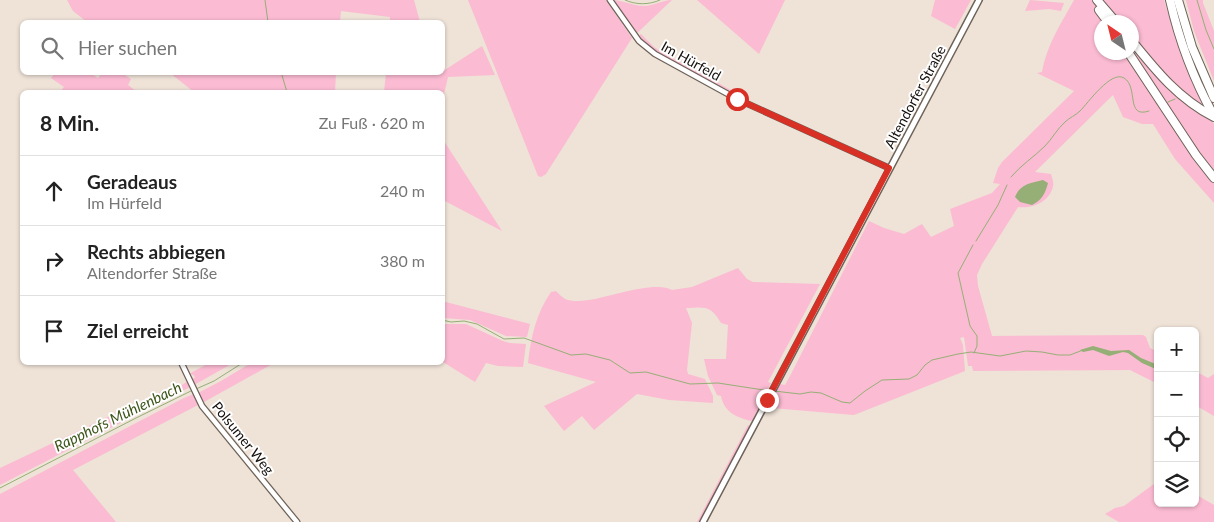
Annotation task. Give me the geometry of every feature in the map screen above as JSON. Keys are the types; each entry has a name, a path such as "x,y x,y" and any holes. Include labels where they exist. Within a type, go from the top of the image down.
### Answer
{"highway":[{"path":"1092,0 1103,15"},
{"path":"1097,0 1110,15"},
{"path":"1170,0 1187,57 1213,115"},
{"path":"1178,0 1192,47 1214,98"},
{"path":"1139,50 1184,99 1213,115"},
{"path":"1133,60 1196,155 1214,178"}],"street":[{"name":"Im Hürfeld","path":"610,0 638,41 661,58 737,99 889,168"},
{"name":"Altendorfer Straße","path":"702,522 979,0"},
{"name":"Polsumer Weg","path":"182,365 198,400 230,442 297,522"}],"shaded area":[{"path":"67,0 414,0 419,20 390,20 390,17 341,11 340,20 84,20 73,11"},
{"path":"468,0 606,0 632,38 546,174 541,177 538,176"},
{"path":"612,0 644,6 672,0 635,35"},
{"path":"697,0 785,0 759,54"},
{"path":"935,0 971,0 955,29 931,16"},
{"path":"1030,0 1064,3 1061,11 1049,9 1025,11"},
{"path":"1074,0 1164,0 1180,51 1202,104 1214,124 1214,203 1175,159 1153,124 1142,124 1123,117 1113,95 1035,172 1051,174 1053,186 1051,192 1040,203 1029,207 1018,207 982,264 977,275 978,286 992,336 1143,335 1146,337 1150,348 1154,350 1154,382 1130,370 973,371 972,366 968,366 964,337 960,338 963,345 965,371 854,415 772,408 774,404 771,403 780,384 785,385 789,378 869,221 904,234 922,224 931,237 954,226 950,209 992,193 1000,184 993,183 1002,162 1074,91 1037,73 1042,72 1047,53"},
{"path":"1186,0 1203,0 1214,31 1214,81 1194,31"},
{"path":"641,34 654,47 665,54 740,95 738,98 659,55 638,37"},
{"path":"482,46 495,75 448,77 445,90 384,90 386,75 445,75 445,70"},
{"path":"53,75 93,75 98,78 100,75 125,75 131,79 128,85 134,90 62,90 64,87 51,78"},
{"path":"173,75 336,75 335,90 191,90"},
{"path":"445,143 502,231 445,201"},
{"path":"1043,180 1048,183 1047,187 1043,196 1032,205 1020,202 1015,197 1023,187"},
{"path":"738,268 747,279 753,282 820,284 768,382 771,383 752,421 736,416 728,410 721,396 717,395 708,376 704,359 726,359 728,325 721,323 714,313 707,308 686,308 692,323 688,374 705,379 713,396 713,403 669,400 637,394 594,430 582,416 564,431 544,406 596,382 528,363 535,326 551,292 556,291 565,299 577,301 644,288 665,287 672,290 692,287"},
{"path":"445,302 530,324 527,337 506,336 470,320 445,318"},
{"path":"445,324 466,324 503,341 526,344 523,367 498,366 486,363 475,382 445,363"},
{"path":"1093,346 1111,351 1129,350 1154,363 1154,368 1142,363 1128,353 1123,352 1109,356 1093,350 1083,352 1080,350"},
{"path":"205,365 229,365 194,385 191,379 195,378 194,375 189,374"},
{"path":"248,365 270,365 204,402 198,393"},
{"path":"1199,373 1208,378 1214,374 1214,416 1199,407"},
{"path":"188,381 190,387 0,485 0,468 167,389 170,393"},
{"path":"194,394 198,405 73,470 116,522 0,522 0,494"},
{"path":"748,425 750,426 699,522 697,522"},
{"path":"1154,484 1154,507 1199,507 1199,496 1214,505 1214,522 1119,522 1105,514 1115,508 1124,506"}],"waterway":[{"path":"265,0 268,20"},
{"path":"625,0 642,4 660,0"},
{"path":"1197,0 1214,49"},
{"path":"282,75 286,90"},
{"path":"1011,177 1045,146 1062,125 1080,111 1100,88 1113,79 1124,78 1131,88 1134,106 1137,110 1142,112 1149,111"},
{"path":"1168,102 1175,99"},
{"path":"976,241 998,205 1007,185"},
{"path":"973,245 958,273 970,326 977,336 977,346 974,353"},
{"name":"Rapphofs Mühlenbach","path":"445,321 464,321 477,324 504,339 524,338 571,355 586,354 610,360 630,373 646,372 690,384 718,383 770,391"},
{"name":"Rapphofs Mühlenbach","path":"774,391 800,394 821,393 842,402 850,403 882,380 909,379 917,375 932,360 958,354 971,352 1000,356 1026,351 1070,355 1083,350"},
{"name":"Rapphofs Mühlenbach","path":"196,389 214,381 239,365"},
{"name":"Rapphofs Mühlenbach","path":"0,488 193,390"}],"route":[{"path":"737,99 889,168 767,400"}]}
